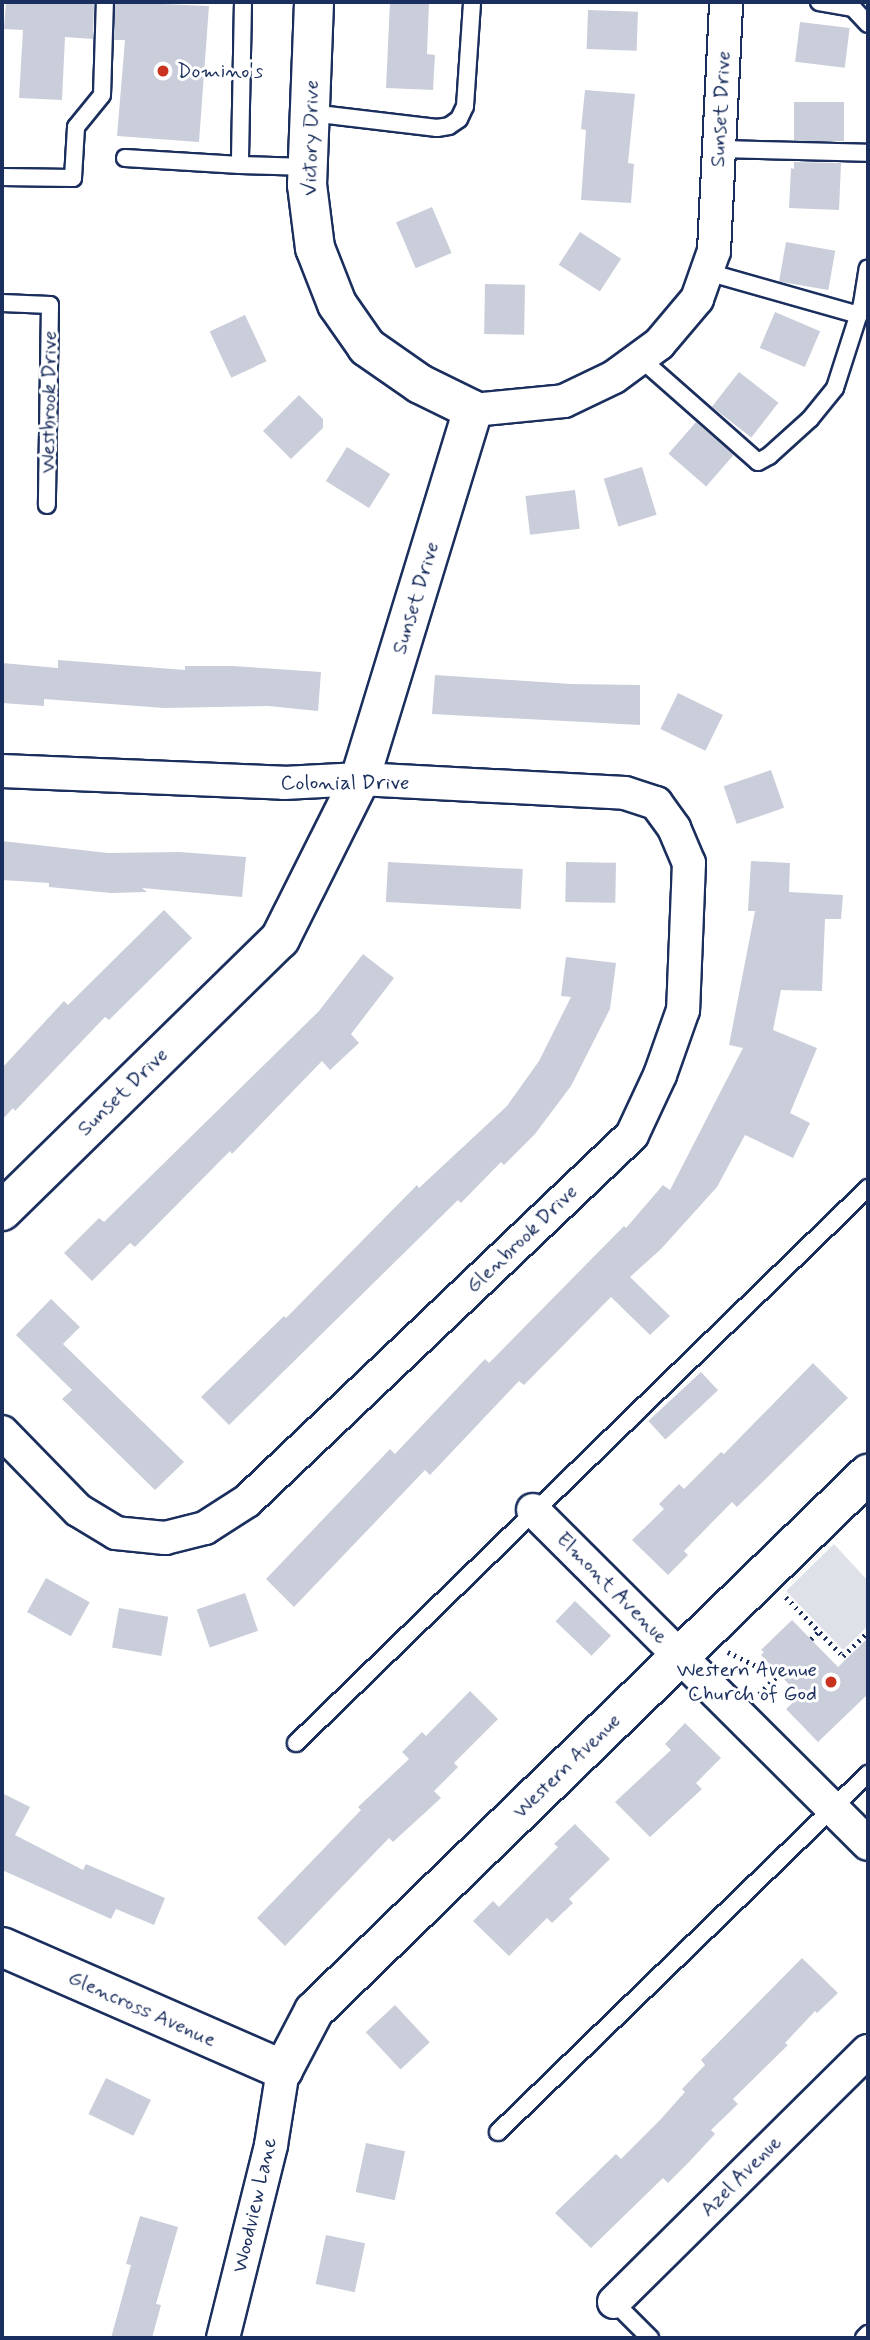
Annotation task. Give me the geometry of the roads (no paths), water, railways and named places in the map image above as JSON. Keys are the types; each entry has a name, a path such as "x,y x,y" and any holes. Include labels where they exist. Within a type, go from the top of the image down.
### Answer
{"street":[{"name":"Victory Drive","path":"314,2 307,185 315,248 337,304 367,347 420,384 473,410"},
{"name":"Sunset Drive","path":"2,1212 280,939 360,779 473,410 564,401 614,377 659,344 697,299 714,251 726,2"},
{"name":"Colonial Drive","path":"2,771 284,783 360,779 625,793 656,803 674,828"},
{"name":"Glenbrook Drive","path":"2,1433 78,1510 116,1533 165,1538 205,1528 247,1500 632,1135 660,1075 683,1010 689,863 674,828"},
{"name":"Western Avenue","path":"283,2070 314,2011 868,1474"},
{"name":"Elmont Avenue","path":"533,1510 868,1844"},
{"name":"Glencross Avenue","path":"2,1947 283,2070"},
{"name":"Azel Avenue","path":"614,2302 868,2051"},
{"name":"Woodview Lane","path":"223,2338 271,2145 283,2070"}],"lane":[{"path":"2,177 73,178 76,127 102,95 105,2"},
{"path":"240,165 243,2"},
{"path":"311,113 437,128 449,126 459,119 468,92 471,2"},
{"path":"819,2 853,8 868,24"},
{"path":"719,149 868,153"},
{"path":"125,158 309,167"},
{"path":"640,358 758,462 769,456 810,419 835,388 859,315 868,268"},
{"path":"707,272 859,315"},
{"name":"Westbrook Drive","path":"2,303 50,305 47,505"},
{"path":"296,1743 533,1510 868,1188"},
{"path":"498,2132 868,1774"},
{"path":"614,2302 650,2338"},
{"path":"864,2338 868,2334"}],"place":[{"name":"Domino's","path":"163,71"},
{"name":"Western Avenue Church of God","path":"831,1682"}]}
